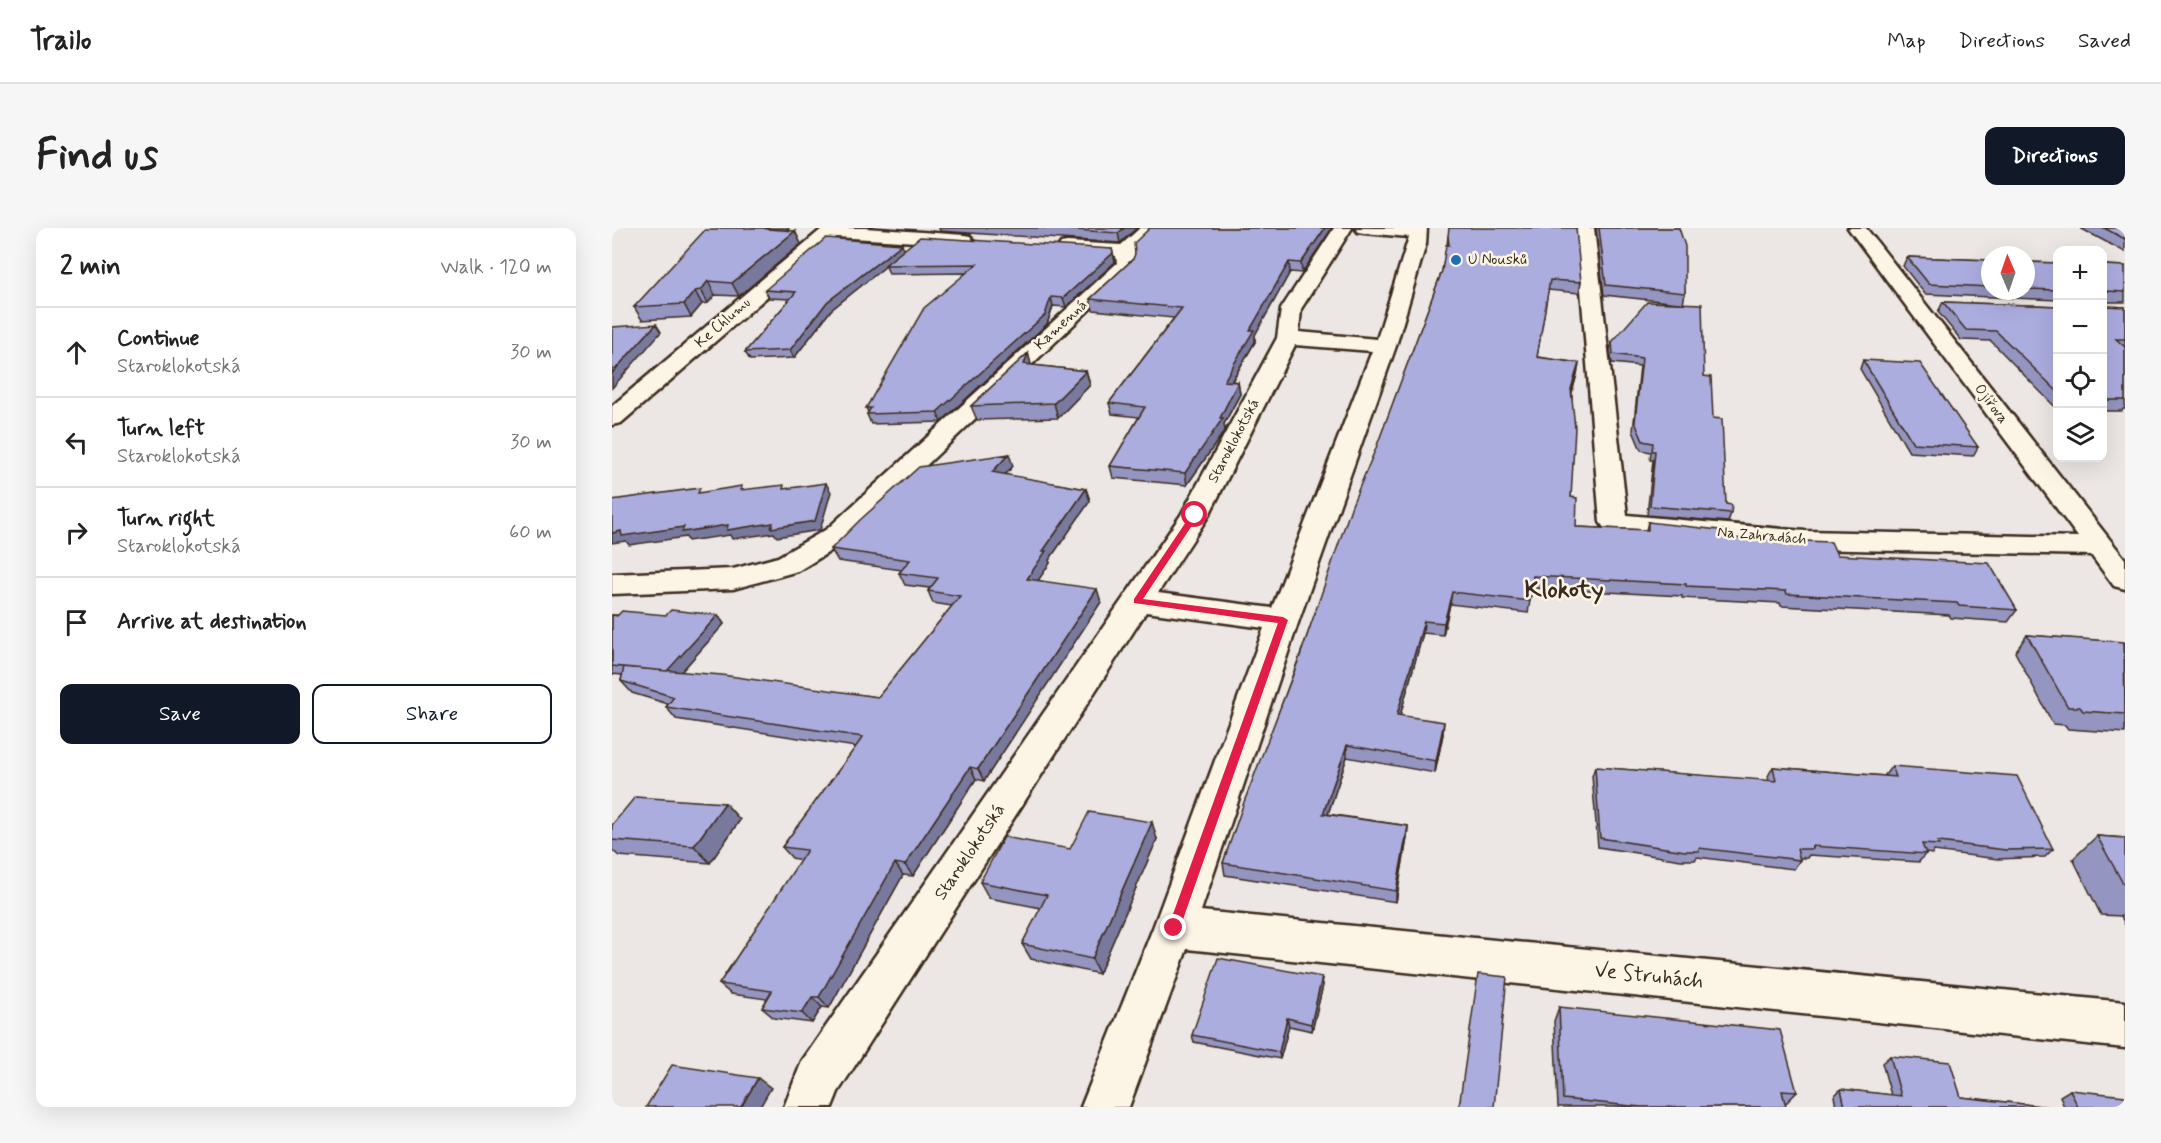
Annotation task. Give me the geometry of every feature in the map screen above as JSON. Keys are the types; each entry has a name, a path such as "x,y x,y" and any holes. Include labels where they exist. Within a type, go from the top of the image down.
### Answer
{"street":[{"path":"1042,245 1125,251 1149,228"},
{"name":"Staroklokotská","path":"808,1107 819,1078 1195,515 1288,338 1291,309 1343,228"},
{"path":"1105,1107 1174,928 1283,620 1385,346 1417,244 1418,230 1364,228"},
{"name":"Na Zahradách","path":"1585,228 1614,522 1805,540 2099,546"},
{"name":"Ojířova","path":"1857,228 2125,579"},
{"path":"832,230 983,242"},
{"name":"Ke Chlumu","path":"612,418 832,230"},
{"name":"Kamenná","path":"612,584 733,579 788,564 837,535 1126,264 1125,251"},
{"path":"1914,302 1938,303"},
{"path":"1288,338 1385,346"},
{"path":"1137,601 1283,620"},
{"name":"Ve Struhách","path":"1174,928 2125,1025"}],"building":[{"path":"769,228 767,229 795,231 732,283 708,281 684,304 634,307 705,230"},
{"path":"1047,228 1124,228 1118,233"},
{"path":"1150,228 1325,228 1301,263 1289,262 1250,330 1254,330 1224,381 1238,382 1220,418 1223,418 1185,473 1110,466 1145,407 1109,403 1182,308 1090,299 1133,259 1134,243"},
{"path":"1449,228 1576,228 1581,282 1550,280 1537,357 1579,363 1571,389 1575,428 1571,497 1577,498 1576,527 1648,530 1648,522 1728,531 1726,538 1831,542 1837,555 1989,563 2017,610 1959,606 1957,603 1787,594 1786,591 1533,576 1530,601 1452,592 1444,623 1424,621 1397,715 1444,722 1436,761 1347,745 1323,814 1408,826 1396,891 1223,863 1299,659 1352,505 1376,448 1442,271 1446,245 1449,245"},
{"path":"1599,228 1679,228 1685,246 1685,293 1606,285"},
{"path":"2104,228 2125,228 2125,239"},
{"path":"920,237 1112,249 1113,253 1063,298 1051,297 1045,315 937,412 867,414 871,408 866,408 924,308 977,264 885,265"},
{"path":"826,238 902,244 827,302 790,350 745,352 796,292 765,290"},
{"path":"1907,257 1981,260 1981,287 1929,284"},
{"path":"2035,262 2053,263 2053,290 2035,289"},
{"path":"2107,265 2125,266 2125,292 2107,291"},
{"path":"1647,302 1702,304 1704,376 1711,377 1713,418 1722,419 1726,504 1732,505 1731,513 1650,506 1655,451 1652,451 1653,443 1643,441 1635,422 1642,358 1613,354 1612,342"},
{"path":"1943,302 2053,306 2053,387 1996,331 1966,330"},
{"path":"2107,306 2125,307 2125,339 2116,339 2125,347 2125,400 2107,400"},
{"path":"656,324 612,373 612,327"},
{"path":"1028,353 1024,364 1086,371 1054,403 971,406"},
{"path":"1863,360 1920,363 1978,447 1913,443"},
{"path":"1009,454 992,472 1086,489 1043,551 1046,551 1027,579 1097,589 978,769 970,767 905,865 895,863 819,997 812,997 802,1013 762,1008 772,991 719,984 807,850 782,847 863,737 666,707 674,697 621,681 624,667 722,675 878,697 960,596 928,591 938,578 899,573 910,560 831,549 919,467"},
{"path":"826,483 815,521 771,528 773,523 727,530 728,525 682,532 684,527 622,536 621,531 612,533 612,500 700,488 698,493 742,486 741,490 784,485 783,489"},
{"path":"671,610 718,615 667,671 612,666 612,615 617,616 622,611 666,615"},
{"path":"2027,635 2124,642 2125,714 2083,711 2080,707 2068,707"},
{"path":"1892,766 2017,776 2053,849 2006,850 1938,842 1939,845 1922,844 1926,854 1812,846 1813,849 1797,849 1800,860 1699,848 1699,851 1685,851 1600,838 1595,767 1776,781 1773,767 1896,777"},
{"path":"635,797 725,803 694,846 612,840 612,825"},
{"path":"1089,812 1152,822 1092,959 1022,944 1047,895 980,882 1004,837 1070,849"},
{"path":"2097,836 2125,838 2125,887"},
{"path":"1218,958 1322,977 1311,1024 1287,1018 1279,1052 1192,1035"},
{"path":"1478,974 1507,977 1494,1107 1459,1107"},
{"path":"1559,1007 1780,1030 1797,1092 1782,1091 1786,1107 1641,1107 1563,1099"},
{"path":"1890,1056 1950,1062 1961,1097 2050,1107 1845,1107 1841,1089 1901,1096"},
{"path":"672,1065 758,1078 741,1107 646,1107"},
{"path":"2070,1090 2125,1096 2125,1107 2078,1107"}],"place":[{"name":"U Nousků","path":"1456,260"}],"district":[{"name":"Klokoty","path":"1564,590"}],"route":[{"path":"1174,928 1283,620 1137,601 1195,515"}]}
